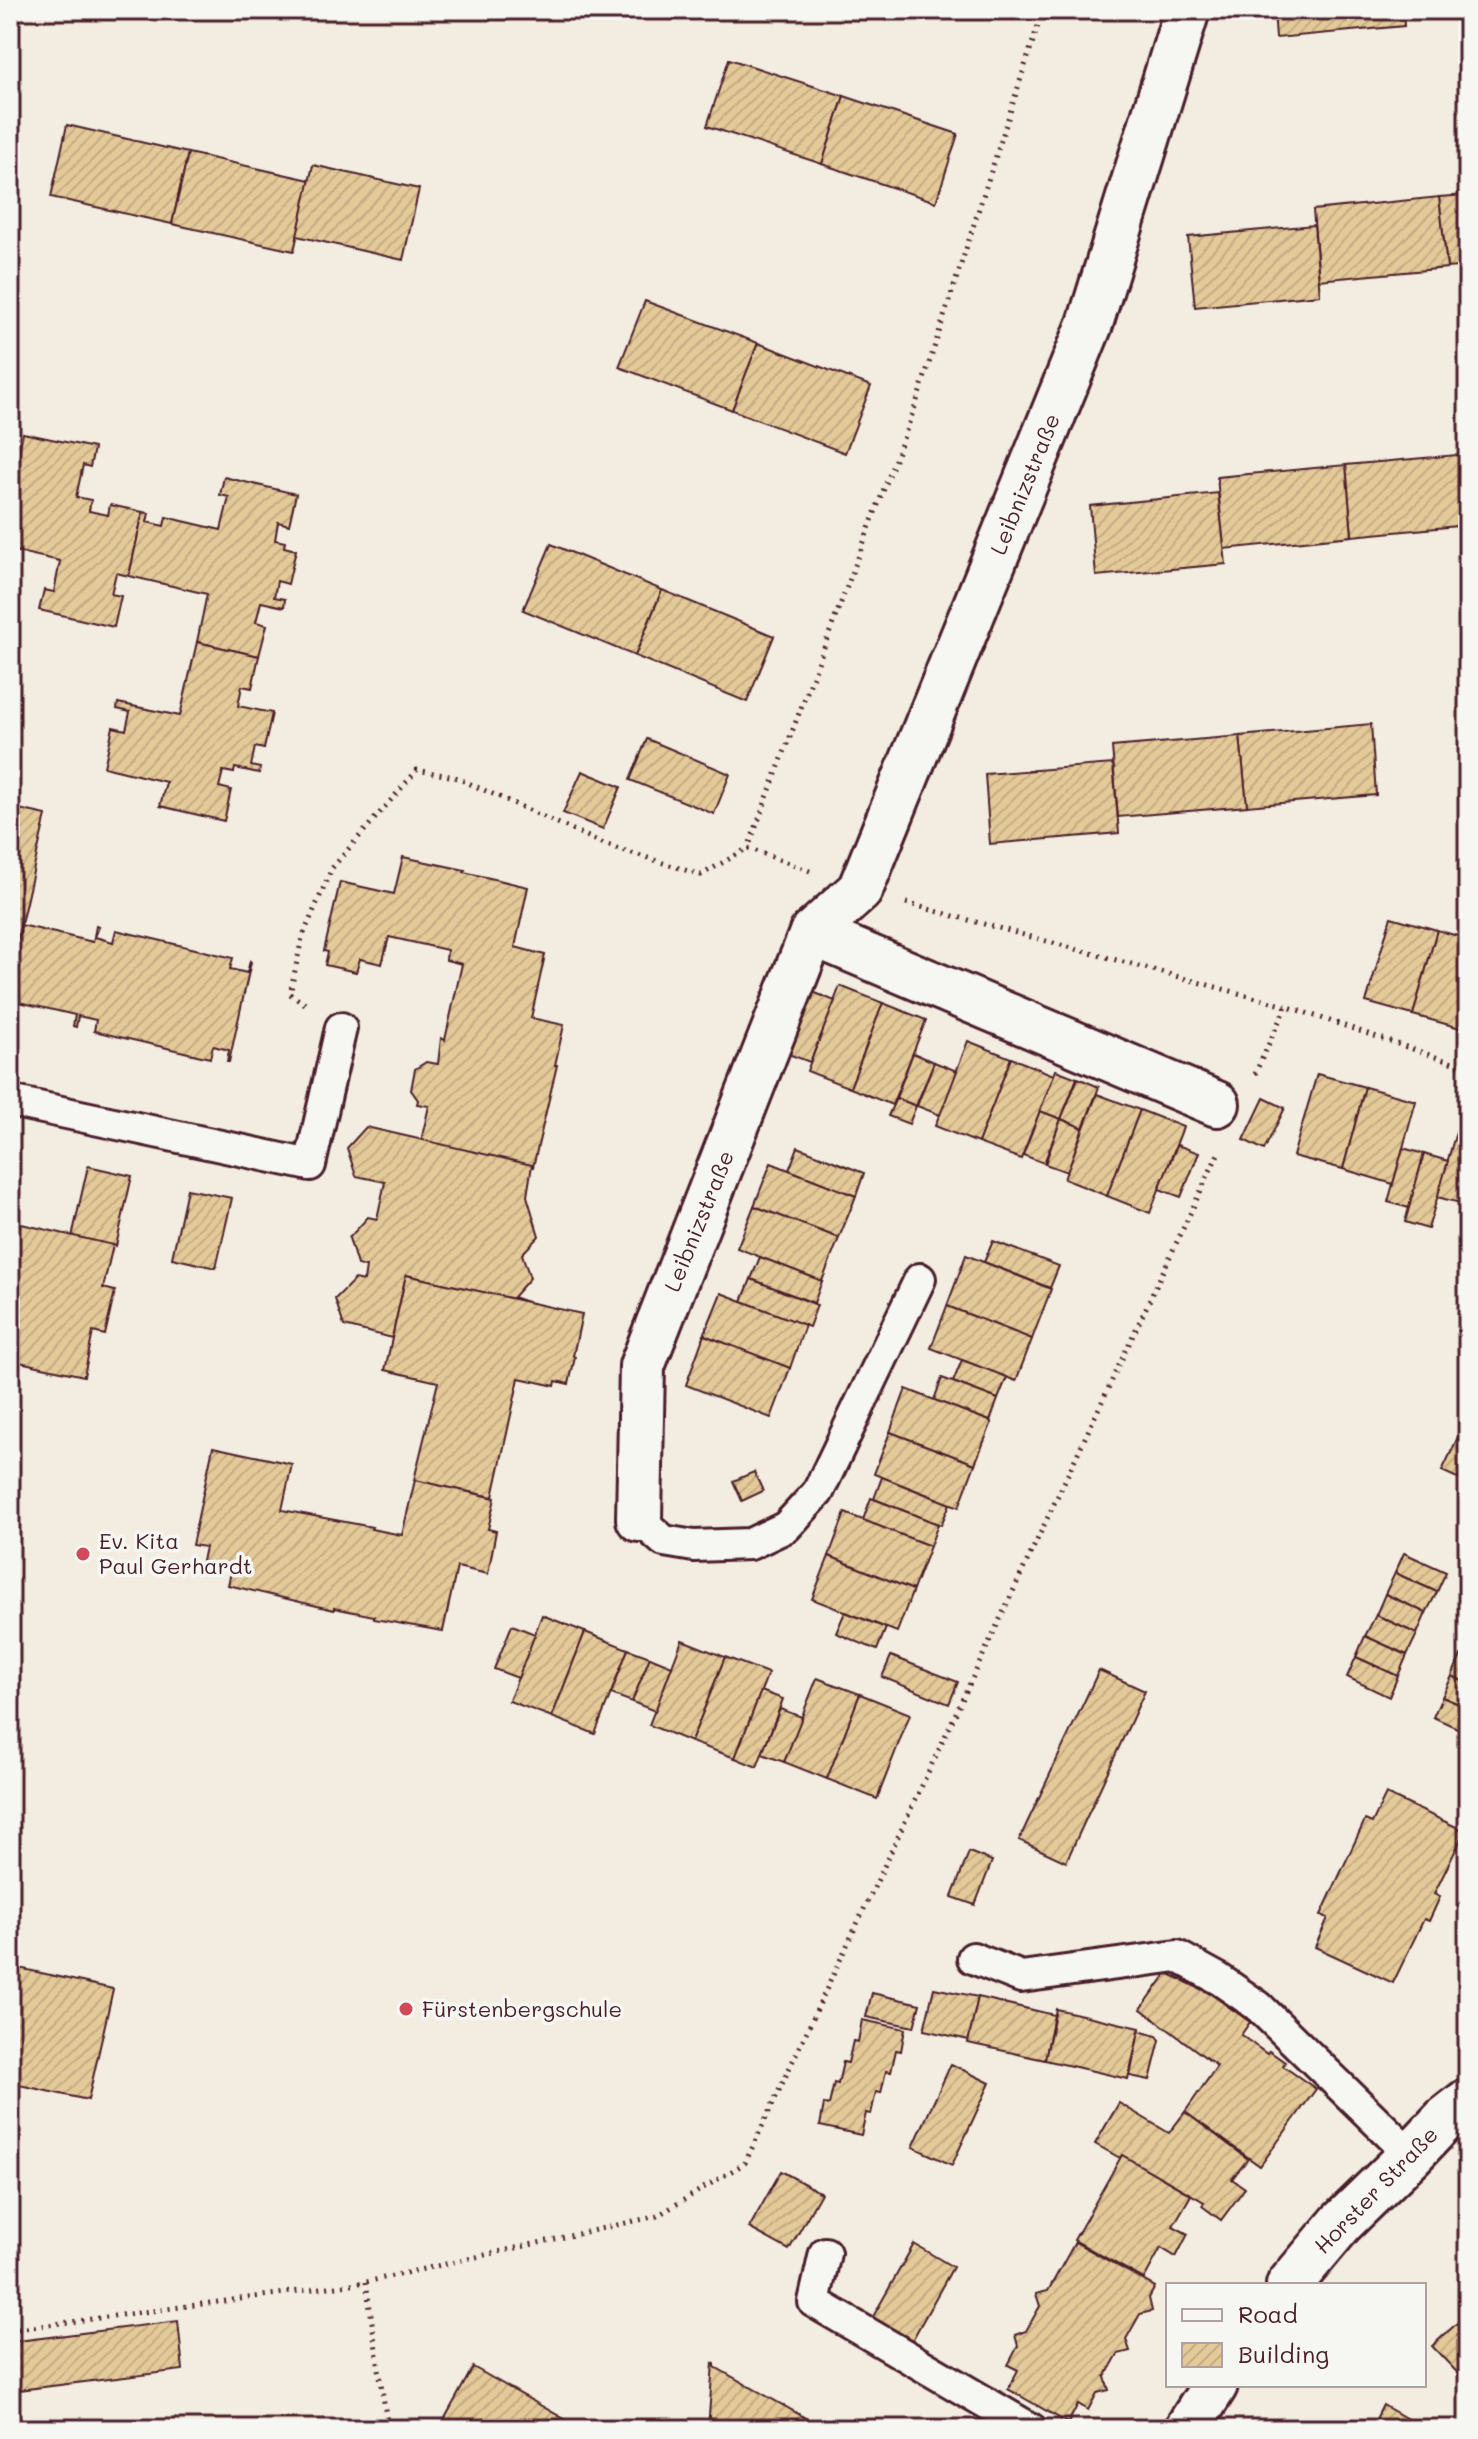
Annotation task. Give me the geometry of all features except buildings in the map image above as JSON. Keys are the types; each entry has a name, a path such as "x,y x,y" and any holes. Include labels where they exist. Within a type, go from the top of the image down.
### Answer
{"street":[{"name":"Leibnizstraße","path":"639,1519 642,1366 812,933 860,890 1090,324 1187,10"},
{"path":"812,933 1231,1109"},
{"name":"Horster Straße","path":"1291,2283 1341,2223 1445,2119 1468,2101"},
{"path":"1187,2429 1214,2387"}],"lane":[{"path":"10,1101 310,1165 341,1028"},
{"path":"639,1519 664,1541 694,1546 750,1544 786,1527 818,1492 920,1279"},
{"path":"973,1958 1021,1977 1177,1956 1219,1979 1258,2006 1411,2155"},
{"path":"825,2253 814,2302 1031,2429"}],"path":[{"path":"341,1028 290,994 302,938 332,868 417,770 455,777 604,844 701,875 748,848 915,407 1043,10"},
{"path":"748,848 860,890 1286,1006 1468,1068"},
{"path":"10,2330 366,2282 657,2216 745,2163 1231,1109 1286,1006"},
{"path":"366,2282 388,2429"}],"place":[{"name":"Ev. Kita Paul Gerhardt","path":"83,1554"},
{"name":"Fürstenbergschule","path":"406,2009"}]}
